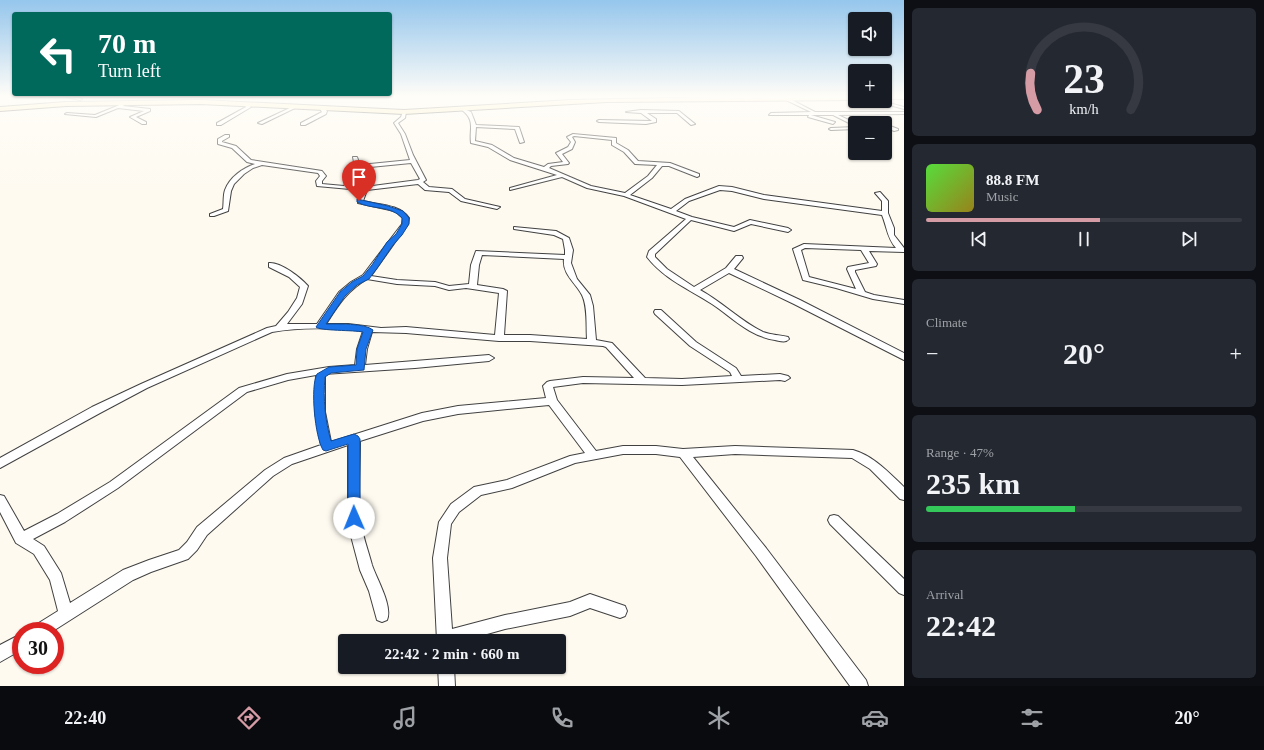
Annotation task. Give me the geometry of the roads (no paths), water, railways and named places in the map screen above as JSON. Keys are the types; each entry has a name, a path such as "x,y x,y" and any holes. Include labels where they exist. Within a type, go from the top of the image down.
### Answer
{"street":[{"path":"227,136 220,140 220,143 234,147 245,156 247,160 320,172 323,176 319,181 319,185 365,189 419,182 423,180 413,161 400,129"},
{"path":"475,129 473,142 490,146 512,159 562,175 589,187 626,195 690,218 734,229 750,222 788,230"},
{"path":"517,129 522,142"},
{"path":"544,169 550,165 566,163 560,153 570,148 574,142 569,137 573,135 614,139 614,144 626,151 637,163 670,165 697,175"},
{"path":"346,188 358,167 355,158"},
{"path":"358,167 413,161"},
{"path":"212,215 226,210 230,186 243,171 252,165 264,164"},
{"path":"626,195 658,170 661,164"},
{"path":"512,189 562,175"},
{"path":"419,182 427,189 450,190 463,200 497,207"},
{"path":"672,211 687,200 718,188 764,197 885,213"},
{"path":"320,327 342,294 354,284 366,277 405,224 406,218 401,213 386,207 360,202 361,196 365,189"},
{"path":"878,193 885,202 885,213 891,228 889,233 903,250"},
{"path":"690,218 650,255 661,269 713,301 752,329 769,337 785,339"},
{"path":"516,228 560,234 566,238 569,250 566,263 573,279 583,289 588,300 592,342"},
{"path":"903,250 804,246 797,249 806,278 839,286 861,294 904,302"},
{"path":"861,294 860,288 851,272 851,268 873,264 864,249"},
{"path":"473,286 475,265 479,253 568,257"},
{"path":"694,290 729,270 739,258"},
{"path":"272,265 292,275 304,286 298,304 279,328"},
{"path":"729,270 797,302 904,357"},
{"path":"366,277 397,282 434,284 449,288 457,286 473,286 503,291 500,338"},
{"path":"658,312 693,344 733,370 738,378"},
{"path":"0,463 96,410 144,386 241,341 279,328 348,327 381,331 406,330 500,338 530,338 592,342 609,345 642,381"},
{"path":"360,367 362,349 368,330"},
{"path":"21,539 62,518 96,495 114,485 243,390 287,377 360,367 415,365 489,358"},
{"path":"325,373 319,407 321,428 326,447"},
{"path":"592,454 552,401 548,386 553,383 583,380 682,382 780,376 786,378"},
{"path":"53,622 128,575 183,555 192,546 202,531 269,473 288,461 409,420 434,414 458,410 552,401"},
{"path":"354,439 354,518 357,536 367,570 376,591 382,615"},
{"path":"445,634 440,558 445,522 455,508 478,491 508,485 574,459 592,454 623,450 656,450 683,454 735,450 853,454 860,456 870,463 904,495"},
{"path":"683,454 761,552 860,686"},
{"path":"0,500 21,539 39,550 56,578 66,614"},
{"path":"834,520 904,588"},
{"path":"465,634 505,622 570,609 590,601 620,611"},
{"path":"0,654 12,647"},
{"path":"446,674 447,686"}]}
